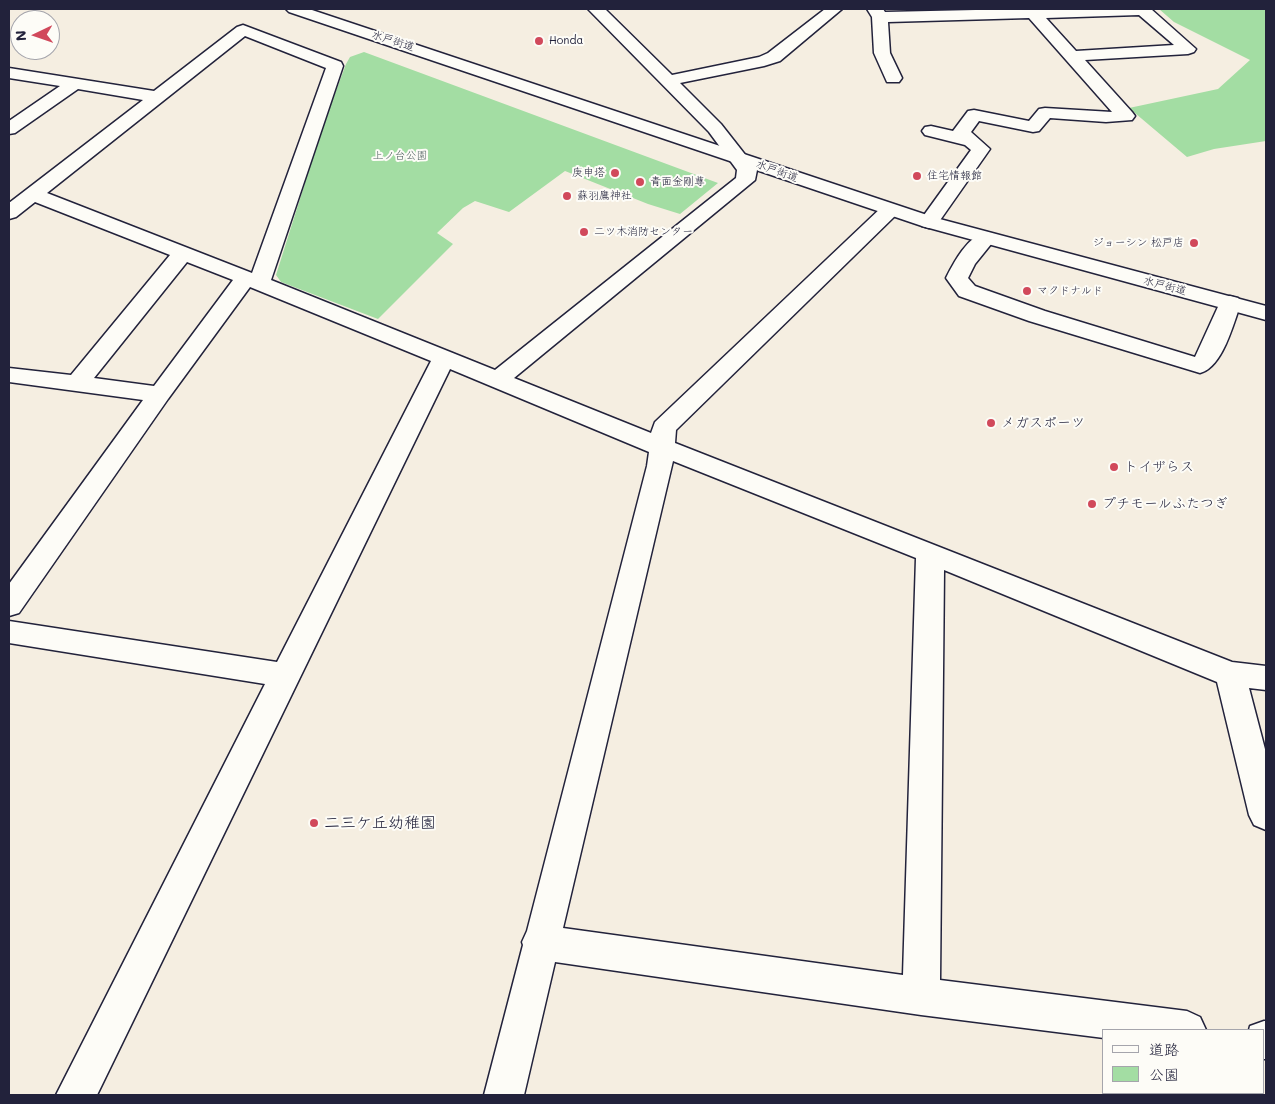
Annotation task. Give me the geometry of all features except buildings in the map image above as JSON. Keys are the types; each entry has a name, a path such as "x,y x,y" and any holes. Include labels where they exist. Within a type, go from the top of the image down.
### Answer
{"main road":[{"name":"水戸街道","path":"294,9 738,157 890,210 986,238 1266,313"},
{"path":"497,380 745,180 747,170 715,128 596,9"},
{"path":"667,80 764,61 774,57 834,9"},
{"path":"893,78 882,53 878,13 1136,11 1142,9 1188,49 1072,56"},
{"path":"929,222 981,149 960,133 974,115 1033,128 1045,112 1060,112 1108,119 1126,116 1031,11"},
{"path":"9,213 243,30 335,66 253,281 160,394 9,605"},
{"path":"9,73 157,97"},
{"path":"9,129 75,84"},
{"path":"932,131 970,141"},
{"path":"33,194 444,357 661,447 1230,674 1266,678"},
{"path":"504,1095 540,942 660,466 664,428 890,210"},
{"path":"986,238 965,262 957,278 967,291 1037,316 1200,366 1208,356 1230,303"},
{"path":"77,384 182,254"},
{"path":"76,1095 444,357"},
{"path":"9,376 160,394"},
{"path":"921,996 930,553"},
{"path":"9,632 284,675"},
{"path":"1230,674 1266,815"},
{"path":"540,942 921,996 1180,1029"}],"green space":[{"path":"1159,9 1266,9 1266,141 1214,149 1187,157 1129,108 1218,89 1250,60 1174,22"},
{"name":"上ノ台公園","path":"364,52 718,183 680,214 648,204 565,171 509,212 475,201 463,208 437,233 453,244 378,319 281,282 276,275 305,183 302,182 346,64 350,57"}],"place":[{"name":"Honda","path":"539,41"},
{"name":"庚申塔","path":"615,173"},
{"name":"住宅情報館","path":"917,176"},
{"name":"青面金剛尊","path":"640,182"},
{"name":"蘇羽鷹神社","path":"567,196"},
{"name":"二ツ木消防センター","path":"584,232"},
{"name":"ジョーシン 松戸店","path":"1194,243"},
{"name":"マクドナルド","path":"1027,291"},
{"name":"メガスポーツ","path":"991,423"},
{"name":"トイザらス","path":"1114,467"},
{"name":"プチモールふたつぎ","path":"1092,504"},
{"name":"二三ケ丘幼稚園","path":"314,823"}]}
